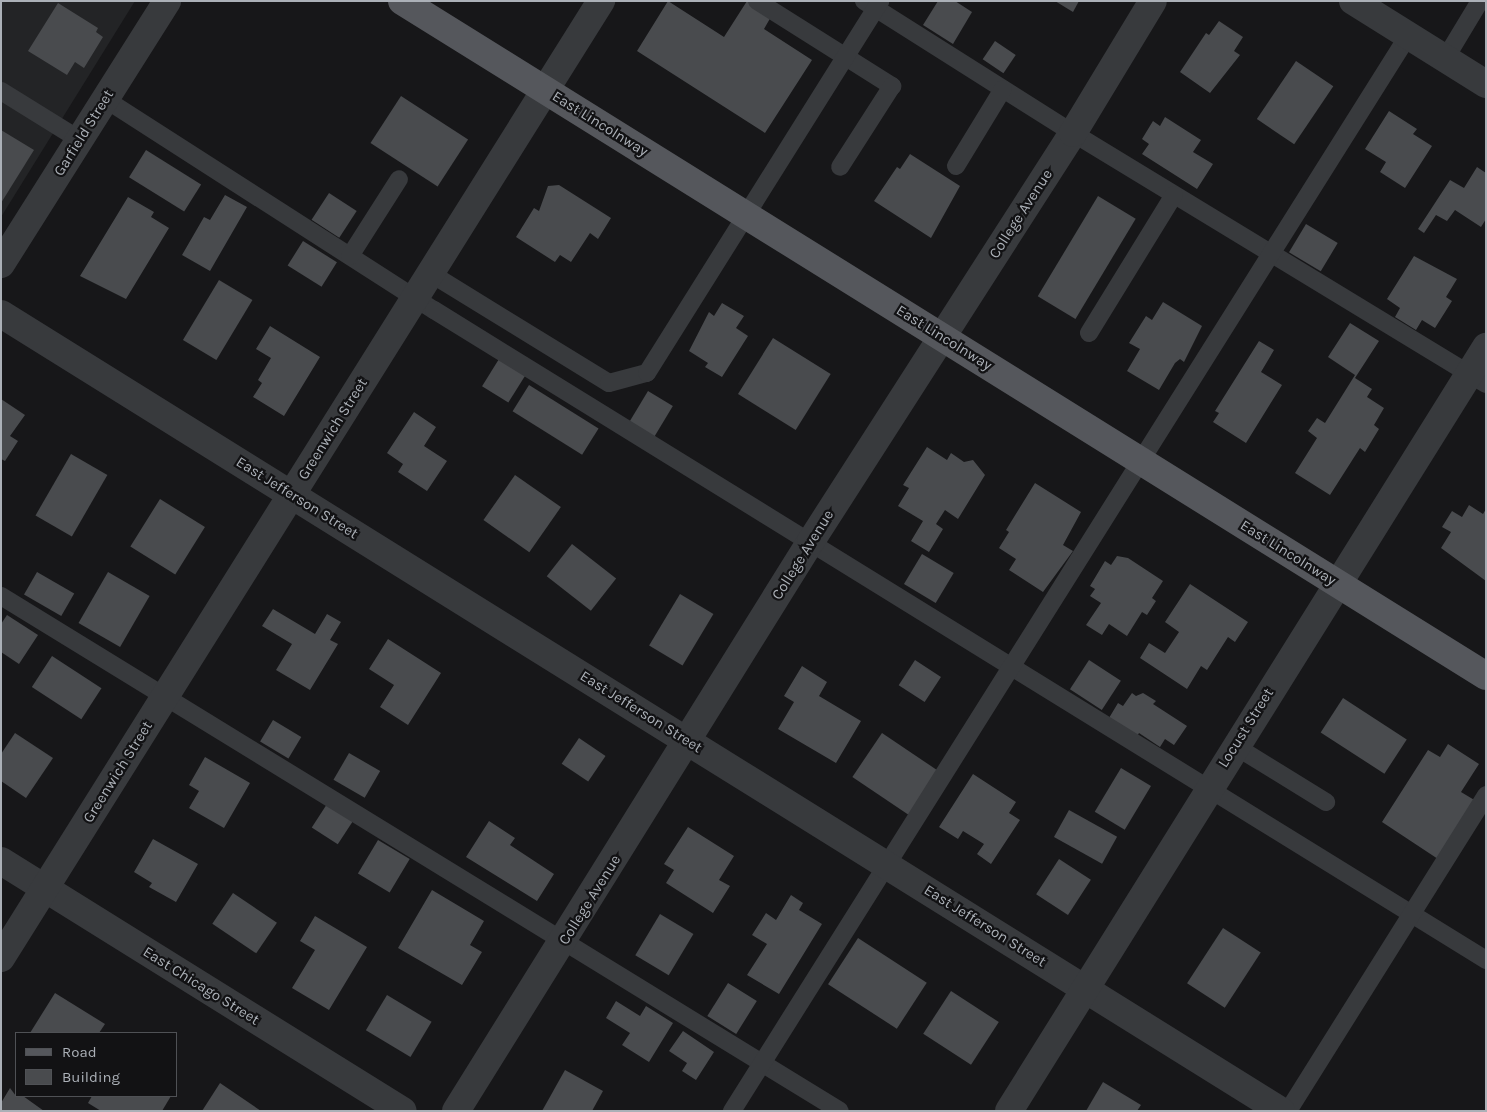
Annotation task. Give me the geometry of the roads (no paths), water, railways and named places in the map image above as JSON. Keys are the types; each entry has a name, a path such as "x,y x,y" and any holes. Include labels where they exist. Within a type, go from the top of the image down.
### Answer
{"main road":[{"name":"East Lincolnway","path":"402,1 1486,676"}],"street":[{"name":"Garfield Street","path":"1,264 167,1"},
{"name":"Greenwich Street","path":"1,958 601,1"},
{"name":"College Avenue","path":"456,1111 563,943 812,541 1073,133 1153,1"},
{"path":"1353,1 1486,84"},
{"name":"East Jefferson Street","path":"1,314 1281,1111"},
{"name":"Locust Street","path":"1009,1111 1336,583 1477,379 1486,346"},
{"name":"East Chicago Street","path":"1,860 402,1111"}],"lane":[{"path":"757,1 892,86 840,167"},
{"path":"1445,59 1480,1"},
{"path":"430,273 609,383 648,373 845,57 873,4 1002,89 1477,379"},
{"path":"732,1111 1408,36"},
{"path":"956,166 1002,89"},
{"path":"1,91 80,140"},
{"path":"105,99 415,298 812,541 1010,668 1209,788 1486,960"},
{"path":"350,256 399,179"},
{"path":"1089,333 1174,195"},
{"path":"1,596 563,943 840,1111"},
{"path":"1235,746 1326,802"},
{"path":"1288,1111 1413,915 1486,795"}]}
